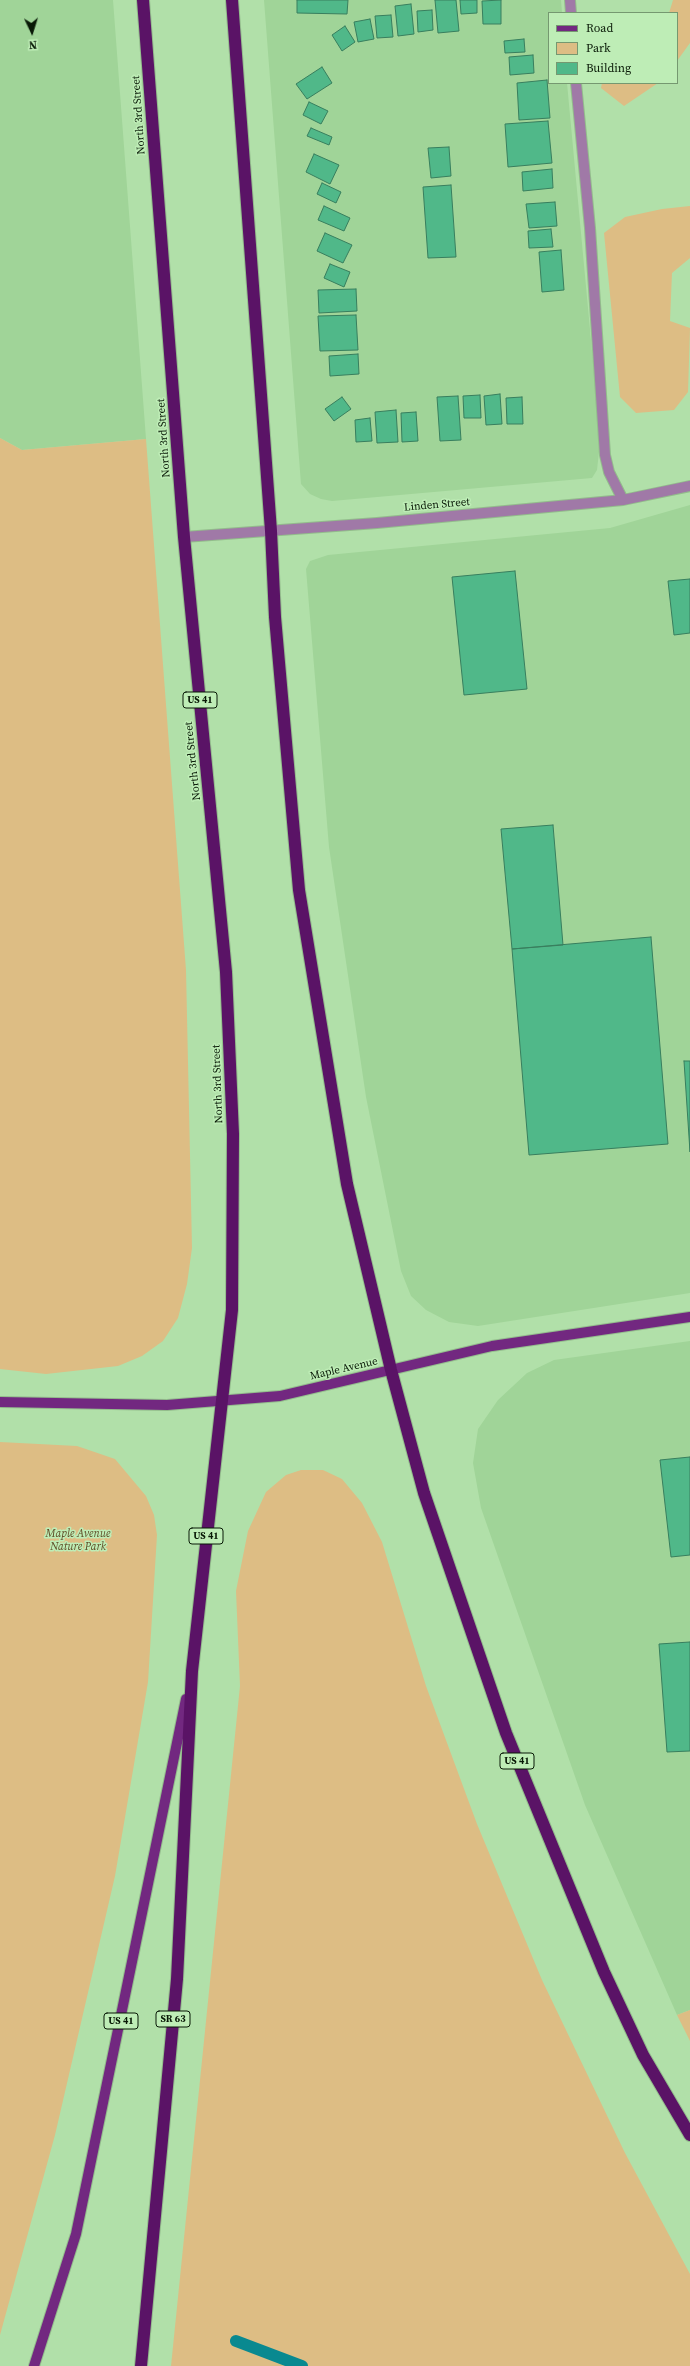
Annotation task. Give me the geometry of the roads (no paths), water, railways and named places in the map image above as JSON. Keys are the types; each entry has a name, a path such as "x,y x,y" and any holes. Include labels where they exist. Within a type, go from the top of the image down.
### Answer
{"highway":[{"name":"North 3rd Street","path":"143,0 184,537 226,972 233,1134 232,1310 222,1401"},
{"name":"US 41","path":"232,0 271,531 275,617 299,890 347,1184 392,1370 424,1493 506,1733 604,1972 643,2055 690,2135"},
{"name":"US 41","path":"192,1671 222,1401"},
{"name":"SR 63","path":"141,2366 177,1978 192,1671"}],"main road":[{"name":"Maple Avenue","path":"0,1402 167,1406 280,1396 492,1346 690,1317"},
{"name":"US 41","path":"34,2366 76,2234 192,1671"}],"street":[{"path":"570,0 571,12"},
{"path":"576,84 590,228 605,455 609,472 623,500"},
{"name":"Linden Street","path":"184,537 271,531 623,500 690,486"}],"waterway":[{"path":"236,2341 302,2366"}],"park label":[{"name":"Maple Avenue Nature Park","path":"78,1540"}]}
